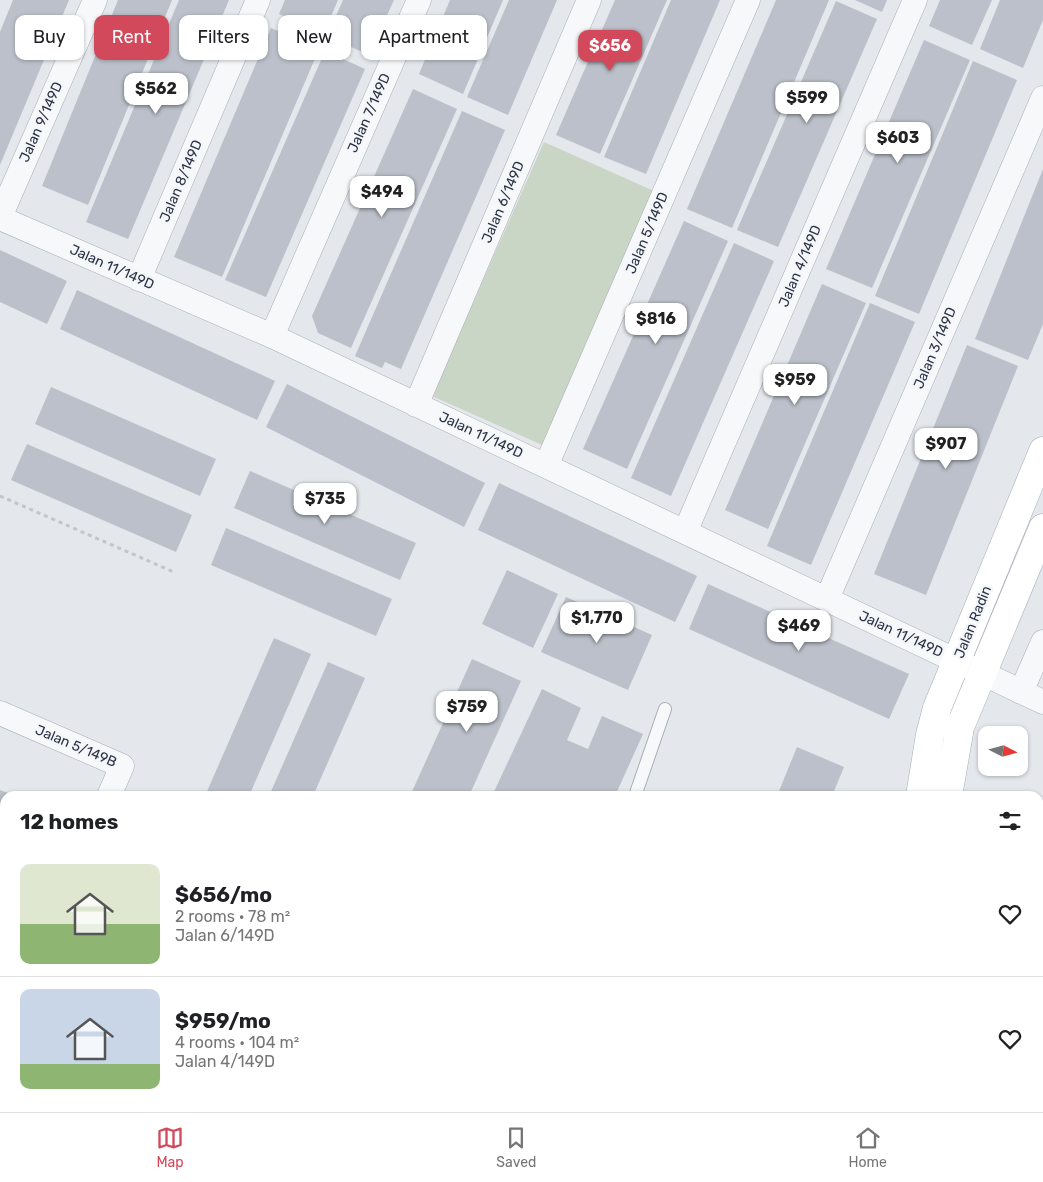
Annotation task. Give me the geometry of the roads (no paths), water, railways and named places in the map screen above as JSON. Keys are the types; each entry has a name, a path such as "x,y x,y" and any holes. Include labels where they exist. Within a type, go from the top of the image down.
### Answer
{"street":[{"name":"Jalan 9/149D","path":"0,217 95,0"},
{"name":"Jalan 8/149D","path":"139,280 258,0"},
{"name":"Jalan 7/149D","path":"272,336 419,0"},
{"name":"Jalan 6/149D","path":"416,405 589,0"},
{"name":"Jalan 5/149D","path":"546,466 748,0"},
{"name":"Jalan 4/149D","path":"685,532 915,0"},
{"name":"Jalan 3/149D","path":"826,599 1043,98"},
{"name":"Jalan 11/149D","path":"0,217 139,280 272,336 1043,702"},
{"name":"Jalan Radin","path":"921,791 932,722 937,708 1043,452"},
{"name":"Jalan Radin","path":"949,791 960,727 1043,528"},
{"path":"1021,692 1043,642"},
{"name":"Jalan 5/149B","path":"0,713 122,766 111,791"}],"lane":[{"path":"637,791 665,709"}]}
